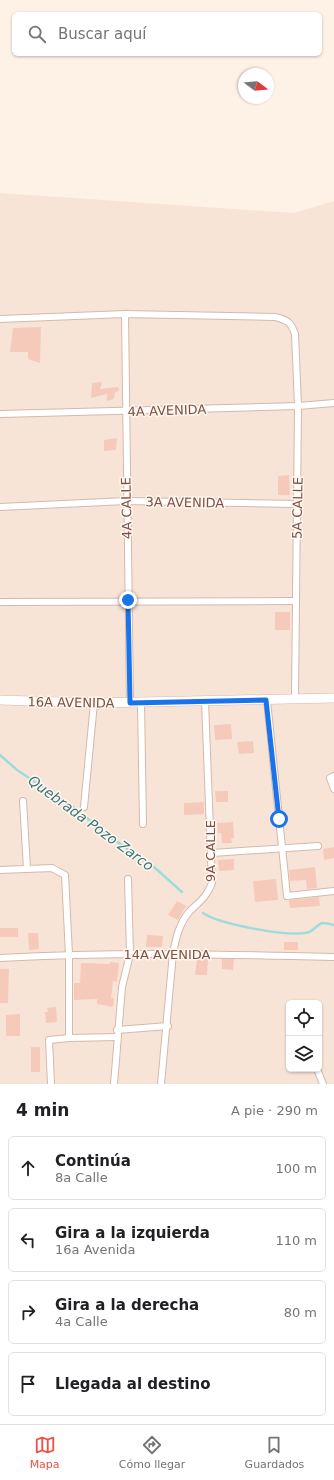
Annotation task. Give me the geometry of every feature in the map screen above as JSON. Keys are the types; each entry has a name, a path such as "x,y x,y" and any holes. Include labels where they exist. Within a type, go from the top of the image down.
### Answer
{"street":[{"path":"0,319 125,314"},
{"name":"5A CALLE","path":"125,314 276,317 287,320 292,325 295,334 298,406 295,699"},
{"name":"4A CALLE","path":"125,314 126,501 130,703"},
{"name":"4A AVENIDA","path":"0,414 298,406 334,403"},
{"name":"3A AVENIDA","path":"0,507 126,501 297,504"},
{"path":"0,602 128,600 296,601"},
{"name":"16A AVENIDA","path":"0,700 94,704 334,698"},
{"path":"266,700 283,849 286,896 334,891"},
{"name":"9A CALLE","path":"162,1084 173,953 181,924 189,912 202,901 209,892 212,883 205,701"},
{"path":"141,702 143,824"},
{"path":"84,807 94,704"},
{"path":"334,776 330,778 334,789"},
{"path":"23,801 27,869"},
{"path":"212,853 318,846"},
{"path":"0,870 52,868 65,875 69,955 69,1038"},
{"path":"114,1084 117,1033 122,987 130,954 128,879"},
{"name":"14A AVENIDA","path":"0,958 173,953 334,957"},
{"path":"51,1084 49,1040 168,1026"},
{"path":"318,1072 323,1084"}],"shaded area":[{"path":"0,193 294,213 334,201 334,1084 0,1084"}],"building":[{"path":"41,327 40,363 28,359 28,352 10,352 13,328"},
{"path":"102,382 100,389 118,387 119,391 115,392 114,399 107,401 107,394 91,398 92,383"},
{"path":"117,438 116,450 104,451 104,440"},
{"path":"289,475 290,495 278,495 278,476"},
{"path":"275,612 290,612 290,630 275,630"},
{"path":"231,724 232,739 215,740 214,725"},
{"path":"253,741 254,753 239,754 237,742"},
{"path":"215,791 228,791 228,802 216,802"},
{"path":"204,802 204,814 184,815 184,803"},
{"path":"233,822 234,838 231,839 232,843 222,843 221,833 218,833 217,823"},
{"path":"334,847 334,858 324,860 323,849"},
{"path":"234,859 234,870 219,871 218,860"},
{"path":"315,867 317,888 307,889 306,880 290,881 289,870"},
{"path":"276,879 278,900 255,902 253,881"},
{"path":"319,897 320,906 290,908 289,900"},
{"path":"177,901 186,906 178,920 168,915"},
{"path":"0,928 18,928 18,937 0,937"},
{"path":"28,933 38,933 39,949 29,950"},
{"path":"147,935 163,936 162,947 146,947"},
{"path":"284,942 298,942 298,950 284,950"},
{"path":"197,959 208,959 207,975 195,975"},
{"path":"222,959 234,959 233,970 222,969"},
{"path":"110,962 119,963 117,982 113,981 111,998 114,998 113,1007 97,1004 97,999 74,1000 74,983 80,983 81,963 110,964"},
{"path":"0,969 9,969 8,1003 0,1003"},
{"path":"56,1007 57,1022 46,1023 45,1012 48,1012 47,1008"},
{"path":"20,1014 20,1036 6,1036 6,1015"},
{"path":"31,1047 40,1047 40,1072 31,1072"}],"waterway":[{"name":"Quebrada Pozo Zarco","path":"0,755 17,770 73,807 113,839 154,867 182,892"},
{"name":"Quebrada Pozo Zarco","path":"203,913 224,921 271,932 300,933 309,932 322,923 334,925"}],"route":[{"path":"128,600 130,703 266,700 279,819"}]}
